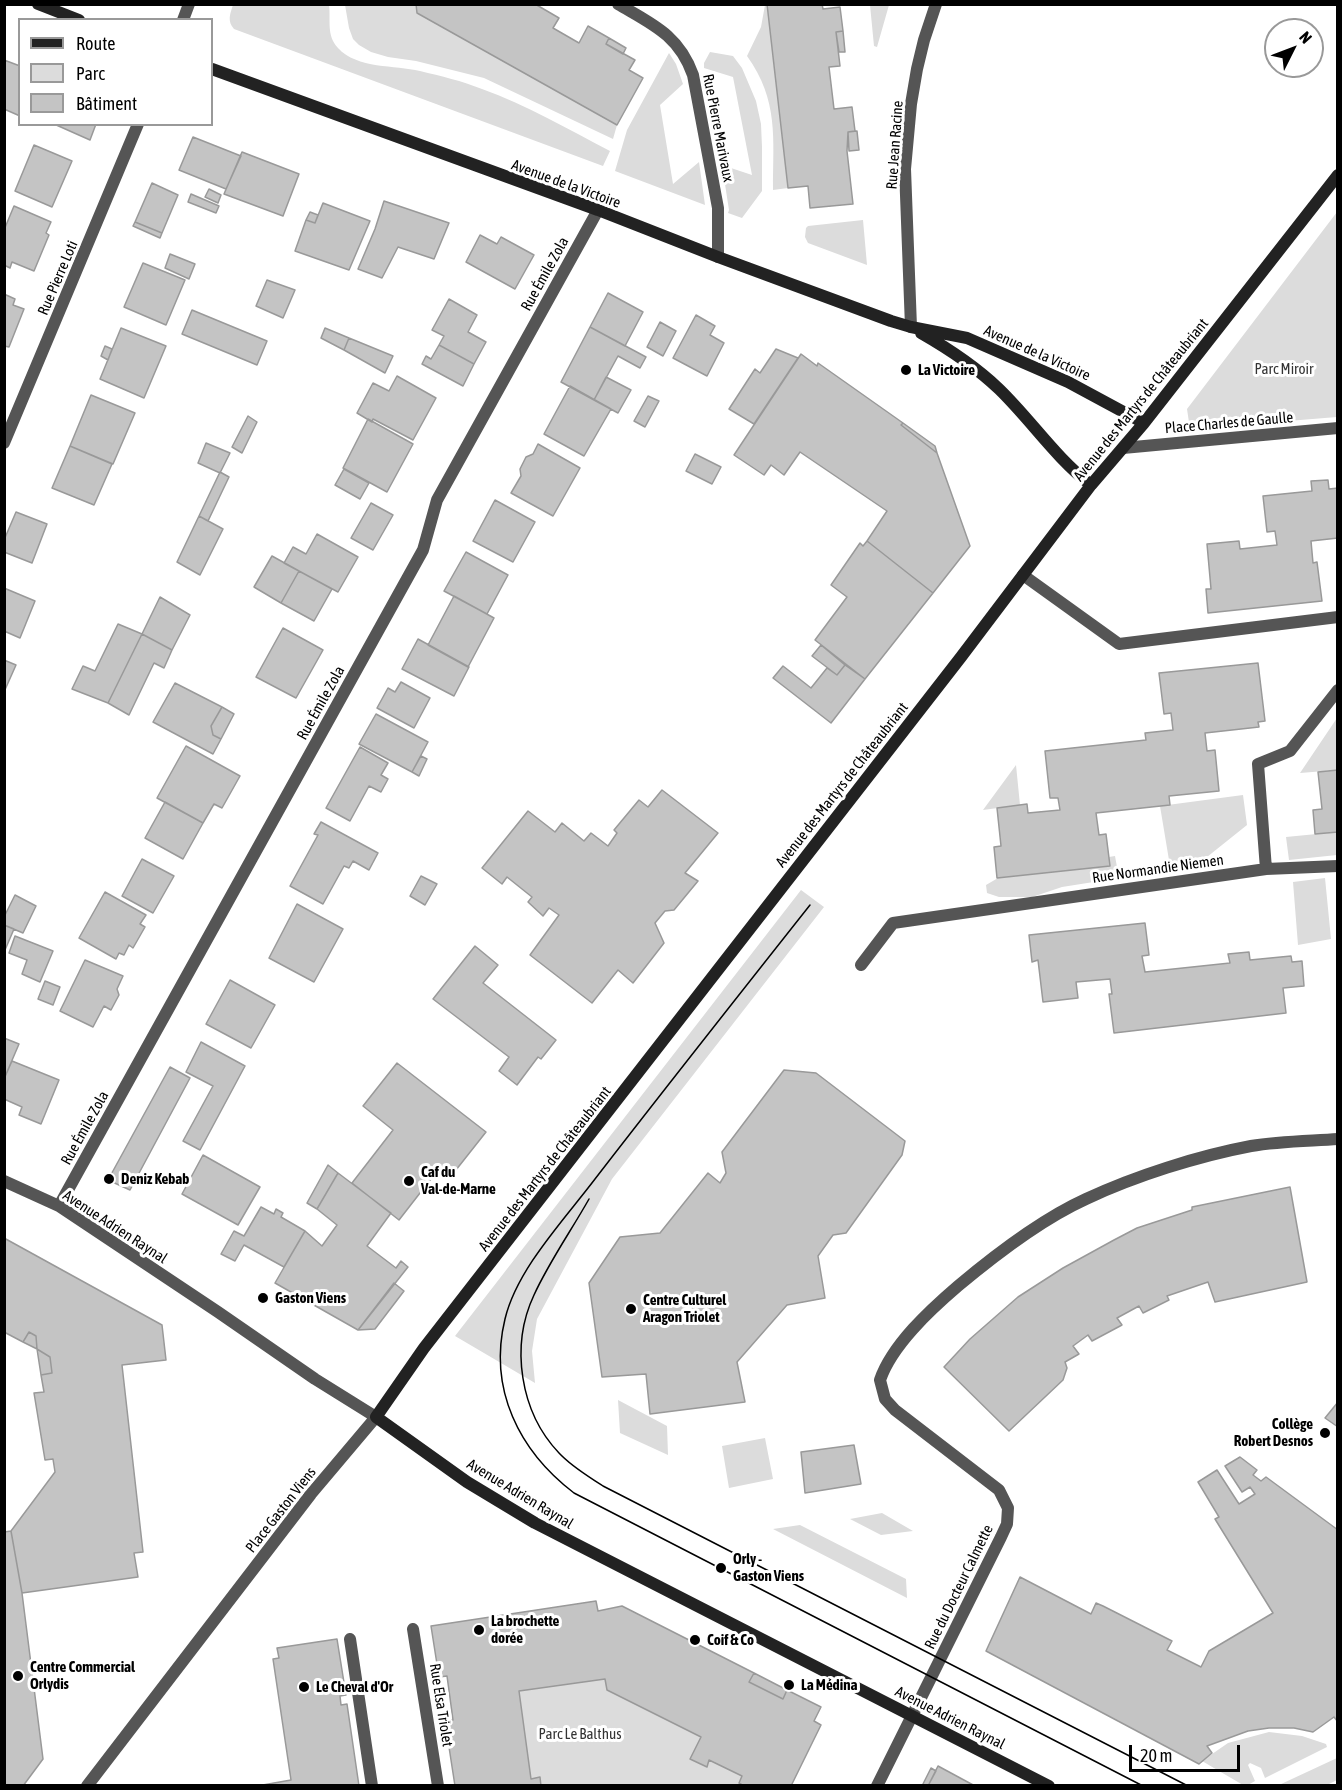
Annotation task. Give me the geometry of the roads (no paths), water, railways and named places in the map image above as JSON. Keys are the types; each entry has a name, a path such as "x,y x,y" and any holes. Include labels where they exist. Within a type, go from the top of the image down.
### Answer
{"street":[{"path":"38,4 74,18"},
{"name":"Rue Pierre Marivaux","path":"618,4 663,31 681,50 688,62 693,75 718,208 718,257"},
{"name":"Rue Jean Racine","path":"911,327 905,169 917,69 936,4"},
{"name":"Avenue de la Victoire","path":"213,69 911,327 967,338 1068,382 1144,423"},
{"name":"Rue Pierre Loti","path":"4,443 137,126"},
{"name":"Avenue des Martyrs de Châteaubriant","path":"376,1417 424,1348 1023,575 1090,485 1144,423 1338,175"},
{"name":"Rue Émile Zola","path":"59,1206 423,550 437,500 598,210"},
{"name":"Avenue de la Victoire","path":"911,327 959,354 999,389 1054,452 1090,485"},
{"name":"Place Charles de Gaulle","path":"1123,448 1338,428"},
{"path":"1023,575 1119,644 1338,617"},
{"path":"1266,868 1258,764 1290,751 1338,690"},
{"name":"Rue Normandie Niemen","path":"861,965 893,923 1266,868 1338,866"},
{"name":"Rue du Docteur Calmette","path":"877,1785 1001,1537 1006,1524 1008,1508 999,1490 992,1483 915,1426 885,1399 880,1380 891,1358 920,1322 942,1300 984,1265 1038,1227 1085,1199 1176,1166 1252,1146 1338,1138"},
{"name":"Avenue Adrien Raynal","path":"4,1181 59,1206 315,1379 376,1417 467,1482 527,1518 1049,1785"},
{"name":"Place Gaston Viens","path":"87,1785 311,1494 376,1417"},
{"name":"Rue Elsa Triolet","path":"413,1629 438,1785"},
{"path":"350,1639 372,1785"}],"tram line":[{"path":"810,905 556,1228 520,1282 505,1319 501,1345 501,1370 512,1416 538,1458 574,1493 1143,1786"},
{"path":"589,1199 534,1295 522,1335 521,1357 528,1398 535,1418 546,1437 564,1458 603,1486 1188,1786"}],"place":[{"name":"La Victoire","path":"906,370"},
{"name":"Deniz Kebab","path":"109,1179"},
{"name":"Caf du Val-de-Marne","path":"409,1181"},
{"name":"Gaston Viens","path":"263,1298"},
{"name":"Centre Culturel Aragon Triolet","path":"631,1309"},
{"name":"Collège Robert Desnos","path":"1325,1433"},
{"name":"Orly - Gaston Viens","path":"721,1568"},
{"name":"La brochette dorée","path":"479,1630"},
{"name":"Coif & Co","path":"695,1640"},
{"name":"Centre Commercial Orlydis","path":"18,1676"},
{"name":"La Médina","path":"789,1685"},
{"name":"Le Cheval d'Or","path":"304,1687"}],"park label":[{"name":"Parc Miroir","path":"1284,369"},
{"name":"Parc Le Balthus","path":"580,1734"}]}
